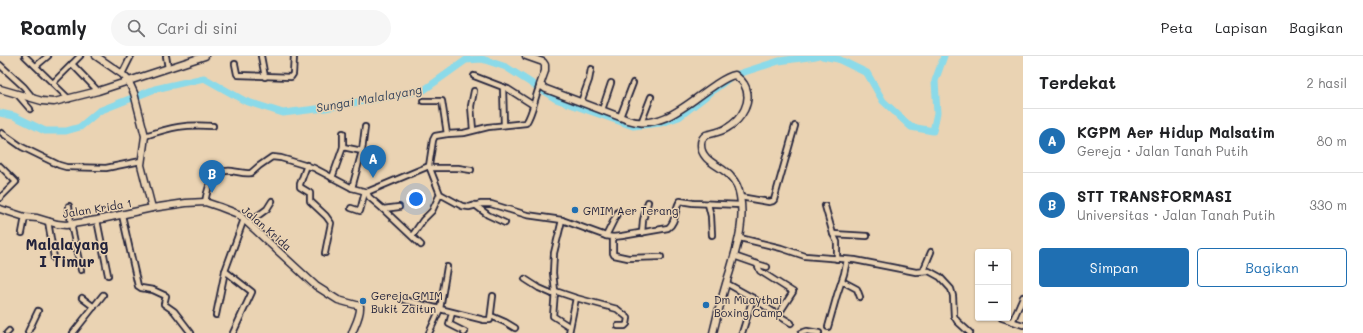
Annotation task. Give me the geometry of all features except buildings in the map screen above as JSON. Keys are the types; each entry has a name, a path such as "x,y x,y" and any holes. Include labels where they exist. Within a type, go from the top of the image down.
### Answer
{"street":[{"path":"25,56 69,99"},
{"path":"36,66 48,56"},
{"path":"53,83 80,56"},
{"path":"96,56 122,74 128,80 134,93 145,136 141,161 142,175 152,208"},
{"path":"122,74 131,56"},
{"path":"166,56 168,68"},
{"path":"0,89 54,102 98,91 205,56"},
{"path":"261,56 265,77"},
{"path":"235,64 238,76 291,77 293,74 294,56"},
{"path":"526,56 543,62 545,65 545,71 536,93 530,116 526,122 434,137 430,167 440,194 462,206 491,204 527,215 562,220 606,236 613,237 662,230 671,226 680,201 741,205"},
{"path":"72,64 98,91"},
{"path":"0,65 24,87 33,98"},
{"path":"581,102 589,80 591,69"},
{"path":"540,86 620,117 641,123 652,122 669,116 732,75 735,75 743,83 746,88 747,99 746,106 740,118 726,129 703,137 701,148 702,152 709,160 731,176 736,184 741,205 740,238 713,333"},
{"path":"474,76 503,87 533,105"},
{"path":"602,110 611,83"},
{"path":"620,117 633,83"},
{"path":"503,87 504,126"},
{"path":"473,130 471,106 474,91"},
{"path":"16,93 30,109"},
{"path":"641,123 651,97"},
{"path":"423,101 442,101 447,134"},
{"path":"145,136 175,126 195,124 213,126"},
{"path":"740,197 769,202 774,200 795,126"},
{"path":"352,188 362,151 365,127"},
{"path":"2,133 22,147 66,167 106,168 141,161"},
{"path":"332,178 343,147 343,133"},
{"path":"343,147 362,151"},
{"path":"204,202 207,188 214,176 220,172 251,173 272,158 281,158 307,165 352,188 366,192 430,167 471,170"},
{"path":"307,165 300,187 310,194 310,201 326,216 331,223 325,253"},
{"path":"0,166 16,182 0,198"},
{"path":"351,208 360,211 366,192"},
{"path":"366,192 369,197 421,244"},
{"path":"412,236 432,212 440,194"},
{"path":"216,315 225,271 246,221 267,209 272,201"},
{"name":"Jalan Krida","path":"152,208 204,202 231,211 246,221 316,286 338,300 360,306 358,318 352,333"},
{"path":"642,233 643,220 648,202"},
{"path":"708,204 711,216 712,235"},
{"path":"475,205 505,223"},
{"path":"69,206 80,270"},
{"path":"383,209 399,206"},
{"path":"825,206 833,234 838,244 837,259"},
{"name":"Jalan Krida 1","path":"0,209 25,217 37,218 63,225 97,220 152,208"},
{"path":"606,236 618,212"},
{"path":"122,215 137,281 141,288 154,290 166,296 164,304 174,311 191,333"},
{"path":"22,233 25,217"},
{"path":"97,220 108,275"},
{"path":"562,220 554,253 553,273 555,306 553,316 567,325"},
{"path":"48,221 54,258"},
{"path":"833,234 867,236"},
{"path":"613,237 614,255 628,258 661,257"},
{"path":"740,238 781,248 805,256 855,260 916,272 929,271 940,277 951,289 954,296 954,316 957,321 970,333"},
{"path":"923,271 930,252"},
{"path":"734,256 767,267"},
{"path":"828,327 847,260"},
{"path":"757,264 760,271 793,292 778,315"},
{"path":"429,333 440,309 447,267"},
{"path":"225,271 252,292 233,333"},
{"path":"525,279 539,288 617,309 628,318 627,324 624,326 618,326"},
{"path":"842,281 857,289 860,297"},
{"path":"726,283 753,298 791,323"},
{"path":"74,333 103,295"},
{"path":"404,300 452,313 490,320 494,296"},
{"path":"1023,297 1012,322 1023,325"},
{"path":"82,298 94,307"},
{"path":"569,333 576,298"},
{"path":"742,333 753,298"},
{"path":"548,317 555,306"},
{"path":"28,333 38,311"},
{"path":"452,313 449,324 464,333"},
{"path":"491,316 515,328"},
{"path":"801,333 808,331 819,333"}],"waterway":[{"name":"Sungai Malalayang","path":"0,113 14,116 45,131 66,131 80,127 99,111 155,89 204,78 245,101 283,113 325,108 424,90 466,60 482,59 506,67 556,99 633,126 661,123 679,117 732,76 779,61 816,56"},
{"name":"Sungai Malalayang","path":"822,56 838,59 867,73 883,101 911,127 933,131 937,113 935,81 944,56"}],"place":[{"name":"KGPM Aer Hidup Malsatim","path":"373,178"},
{"name":"STT TRANSFORMASI","path":"212,193"},
{"name":"GMIM Aer Terang","path":"575,210"},
{"name":"Gereja GMIM Bukit Zaitun","path":"363,301"},
{"name":"Dm Muaythai Boxing Camp","path":"706,305"}],"district":[{"name":"Malalayang I Timur","path":"67,252"}]}
